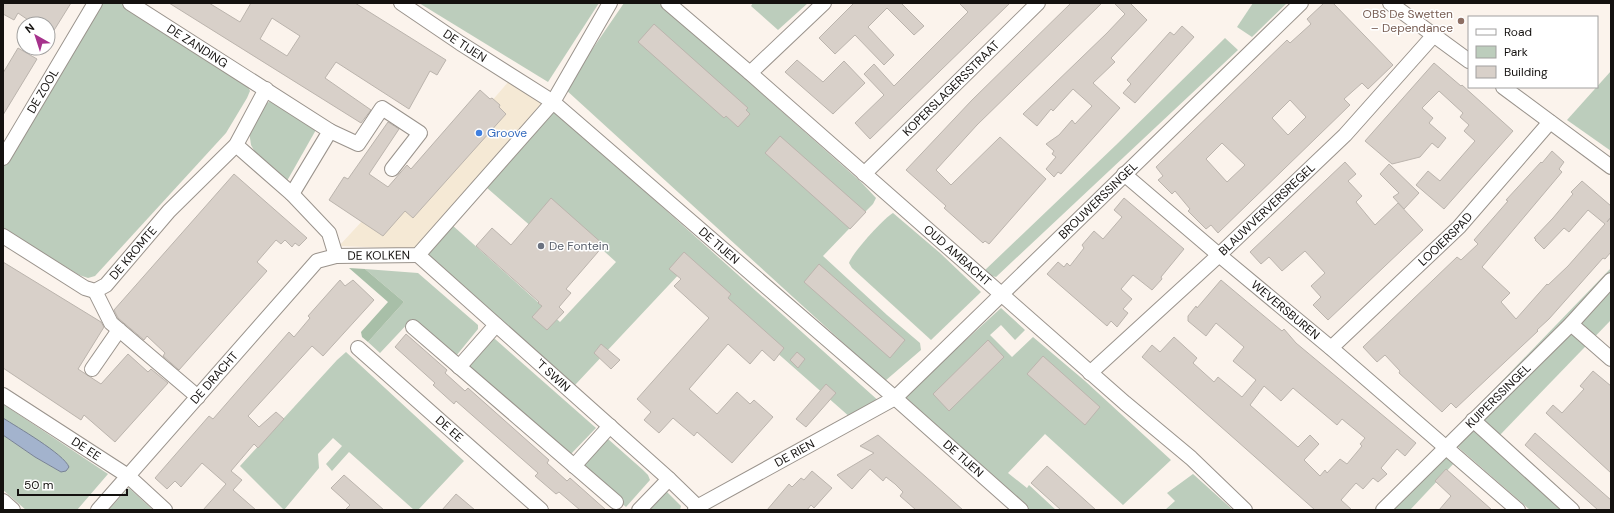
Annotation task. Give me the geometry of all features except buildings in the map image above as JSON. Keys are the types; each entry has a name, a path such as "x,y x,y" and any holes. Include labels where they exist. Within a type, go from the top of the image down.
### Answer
{"street":[{"name":"DE ZOOL","path":"3,158 95,3"},
{"name":"DE ZANDING","path":"130,3 330,131 358,144 382,108 420,133 392,169"},
{"name":"DE TIJEN","path":"401,3 460,43 553,102 895,398 1021,510"},
{"name":"DE KOLKEN","path":"236,145 292,194 330,233 336,256 418,255 553,102 610,3"},
{"name":"OUD AMBACHT","path":"668,3 750,73 1090,373 1191,458 1245,510"},
{"path":"750,73 824,3"},
{"name":"KOPERSLAGERSSTRAAT","path":"864,174 1038,3"},
{"name":"BROUWERSSINGEL","path":"895,398 1301,3"},
{"path":"1390,3 1468,60"},
{"name":"BLAUWVERVERSREGEL","path":"1090,373 1219,255 1344,135 1434,35"},
{"path":"1505,88 1611,167"},
{"path":"236,145 266,90"},
{"name":"LOOIERSPAD","path":"1331,348 1459,227 1550,122"},
{"path":"292,194 330,131"},
{"name":"DE KROMTE","path":"95,291 106,285 169,211 236,145"},
{"name":"WEVERSBUREN","path":"1124,174 1331,348 1518,510"},
{"path":"3,236 85,288 95,291 110,323 198,397"},
{"name":"'T SWIN","path":"418,255 610,426 698,509"},
{"name":"DE DRACHT","path":"98,510 318,261 336,256"},
{"name":"KUIPERSSINGEL","path":"1383,510 1571,324 1611,280"},
{"path":"1571,324 1611,359"},
{"path":"459,367 496,325"},
{"path":"413,327 616,502"},
{"path":"92,369 119,330"},
{"name":"DE EE","path":"358,348 541,510"},
{"name":"DE EE","path":"3,395 128,476 165,510"},
{"name":"DE RIEN","path":"698,509 895,398"},
{"path":"1473,420 1572,510"},
{"path":"574,466 610,426"},
{"path":"639,510 668,480"},
{"path":"3,501 13,510"}],"shaded area":[{"path":"509,81 543,104 416,249 339,246 376,206 390,219"}],"green space":[{"path":"102,3 120,3 230,71 248,86 250,91 226,133 95,276 88,278 79,275 3,228 3,167"},
{"path":"419,3 599,3 548,82"},
{"path":"624,3 658,3 667,9 861,182 876,198 873,204 823,256 920,343 921,350 885,381 565,89"},
{"path":"753,3 808,3 778,30 751,6"},
{"path":"1253,3 1287,3 1252,37 1237,27"},
{"path":"1225,38 1238,50 996,277 988,275 984,271 1116,145"},
{"path":"1611,71 1611,151 1567,120 1596,88 1598,88 1598,85"},
{"path":"273,99 317,128 287,181 256,154 251,145 249,131 266,104"},
{"path":"553,109 881,403 851,418 683,270 575,385 426,253 451,224 560,322 616,262 562,213 541,235 486,187"},
{"path":"893,213 940,253 981,292 931,340 852,268 849,263 851,258 869,236"},
{"path":"349,268 365,269 404,302 368,342 362,337 361,332 388,302"},
{"path":"1611,268 1611,320 1499,436 1473,411"},
{"path":"365,269 418,273 478,325 478,329 456,356 412,319 380,353 368,342 404,302"},
{"path":"1001,308 1025,330 1015,340 1001,325 990,335 1012,357 1033,337 1085,381 1171,460 1123,505 1045,434 1008,473 1027,488 1029,485 1056,510 1028,510 905,399 908,393"},
{"path":"490,339 495,339 596,428 569,456 465,364"},
{"path":"346,352 464,461 418,510 414,510 349,452 332,471 326,464 342,446 333,438 318,454 319,468 284,510 240,466"},
{"path":"3,404 108,474 77,510 26,510 3,490 3,435 35,457 61,472 56,454 3,418"},
{"path":"1472,429 1563,510 1530,510 1459,448 1456,444"},
{"path":"608,439 643,470 648,475 650,480 626,507 581,468"},
{"path":"1440,444 1456,461 1410,510 1376,510"},
{"path":"1193,474 1233,510 1165,510 1175,501 1167,493"},
{"path":"129,488 153,510 108,510"},
{"path":"666,491 681,506 680,510 648,510"}],"water":[{"path":"3,418 59,455 69,467 66,471 61,472 35,457 3,435"}],"place":[{"name":"OBS De Swetten – Dependance","path":"1461,21"},
{"name":"Groove","path":"479,133"},
{"name":"De Fontein","path":"541,246"}]}
